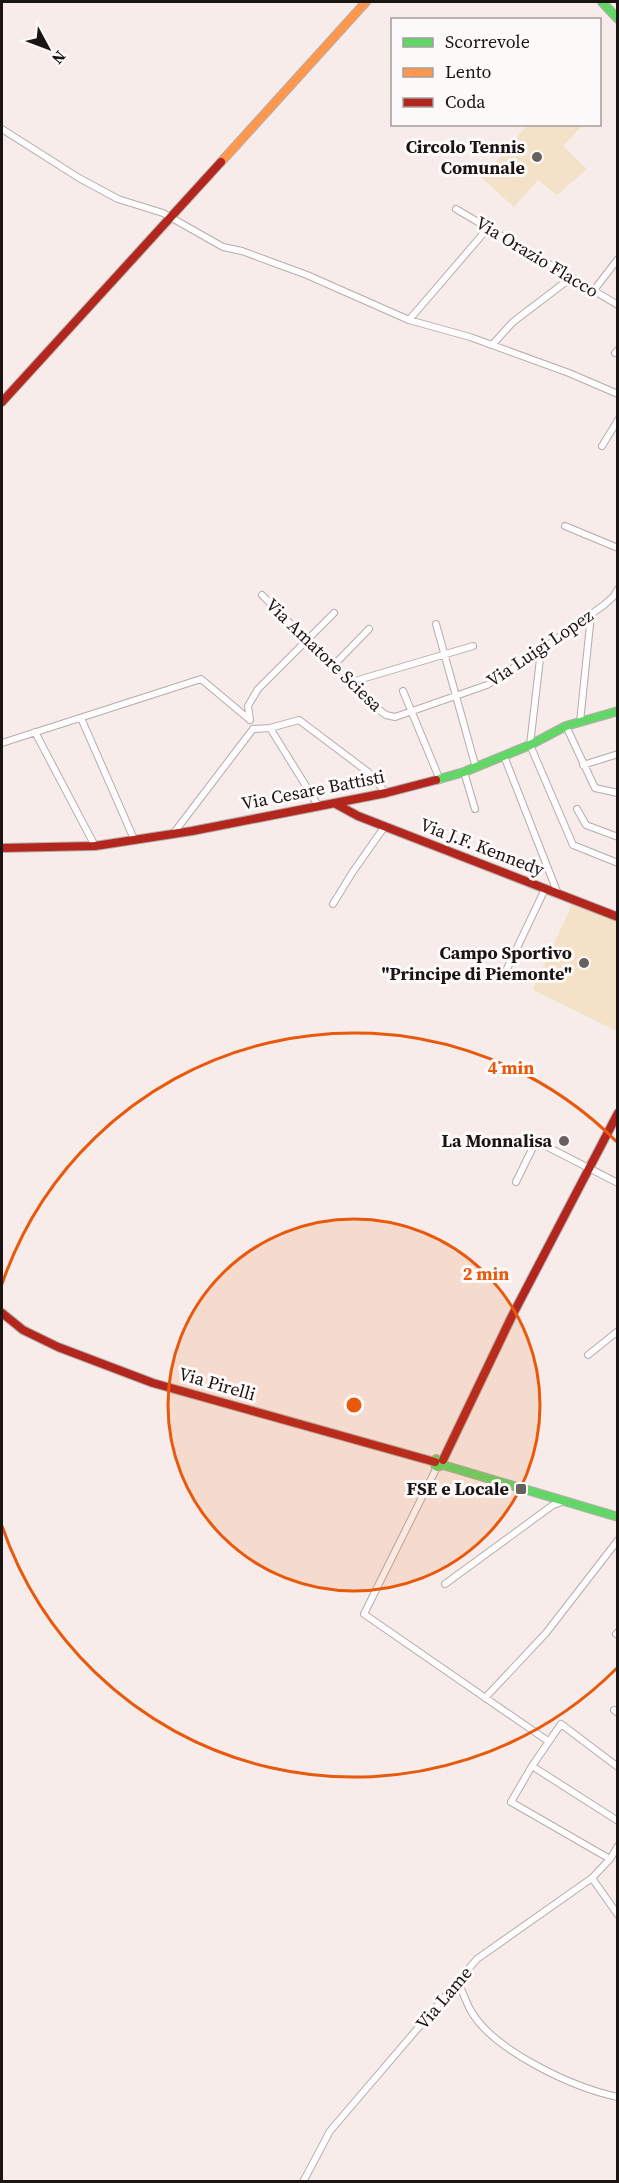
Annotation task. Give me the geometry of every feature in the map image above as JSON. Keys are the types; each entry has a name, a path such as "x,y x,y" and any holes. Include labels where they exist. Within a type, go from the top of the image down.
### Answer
{"street":[{"path":"2,402 366,2"},
{"path":"602,2 618,19"},
{"path":"2,129 79,178 118,199 163,213 223,247 243,251 307,275 409,320 492,345 569,373 618,394"},
{"name":"Via Orazio Flacco","path":"456,209 618,305"},
{"path":"409,320 488,228"},
{"path":"594,290 618,259"},
{"path":"492,345 513,322 572,277"},
{"path":"602,446 618,420"},
{"path":"565,526 618,548"},
{"name":"Via Luigi Lopez","path":"386,715 395,717 411,713 487,685 591,615 610,601 618,589"},
{"name":"Via Amatore Sciesa","path":"262,595 367,702 386,715"},
{"path":"253,729 248,706 258,689 334,614"},
{"path":"580,722 591,615"},
{"path":"436,624 476,768"},
{"path":"332,667 369,629"},
{"path":"348,682 473,646"},
{"path":"541,650 530,745 573,845 618,863"},
{"path":"2,743 201,679 250,720"},
{"path":"403,691 440,780"},
{"name":"Via Cesare Battisti","path":"2,848 95,846 173,834 386,793 440,780 476,768 530,745 566,726 618,711"},
{"path":"81,718 134,839"},
{"path":"173,834 253,729 270,728 299,720 368,772 386,793"},
{"path":"566,726 595,788 618,793"},
{"path":"270,728 319,807"},
{"path":"35,732 95,846"},
{"path":"583,765 618,754"},
{"path":"504,756 559,895"},
{"path":"464,772 475,809"},
{"name":"Via J.F. Kennedy","path":"336,804 358,816 618,917"},
{"path":"577,809 586,825 618,837"},
{"path":"333,904 385,826"},
{"path":"505,973 545,889"},
{"path":"548,1741 364,1614 512,1316 616,1119"},
{"path":"516,1182 537,1141 618,1183"},
{"name":"Via Pirelli","path":"2,1313 23,1330 58,1347 153,1383 439,1463 618,1517"},
{"path":"588,1355 618,1331"},
{"path":"445,1584 553,1505 565,1501"},
{"path":"485,1698 546,1633 618,1540"},
{"path":"610,1859 511,1802 561,1724 618,1767"},
{"path":"532,1766 618,1821"},
{"name":"Via Lame","path":"303,2181 330,2132 477,1959 592,1878 610,1859 618,1846"},
{"path":"592,1878 618,1915"},
{"path":"458,1981 472,2013 495,2038 561,2079 597,2093 618,2097"}],"shaded area":[{"name":"Circolo Tennis Comunale","path":"526,126 582,126 563,146 587,169 557,195 538,180 514,207 482,178"},
{"name":"Campo Sportivo \"Principe di Piemonte\"","path":"572,904 617,921 617,1031 533,990"}],"traffic: fast":[{"path":"602,2 618,19"},
{"path":"436,780 464,772 530,745 566,726 618,711"},
{"path":"436,1459 437,1467 443,1465 618,1517"}],"traffic: slow":[{"path":"221,162 366,2"}],"traffic: jam":[{"path":"2,402 221,162"},
{"path":"2,848 95,846 192,831 386,793 436,780"},
{"path":"336,804 358,816 618,917"},
{"path":"443,1460 512,1316 618,1113"},
{"path":"2,1313 23,1330 58,1347 153,1383 435,1462"}],"place":[{"name":"Circolo Tennis Comunale","path":"537,157"},
{"name":"Campo Sportivo \"Principe di Piemonte\"","path":"584,963"},
{"name":"La Monnalisa","path":"564,1141"},
{"name":"FSE e Locale","path":"521,1489"}]}
